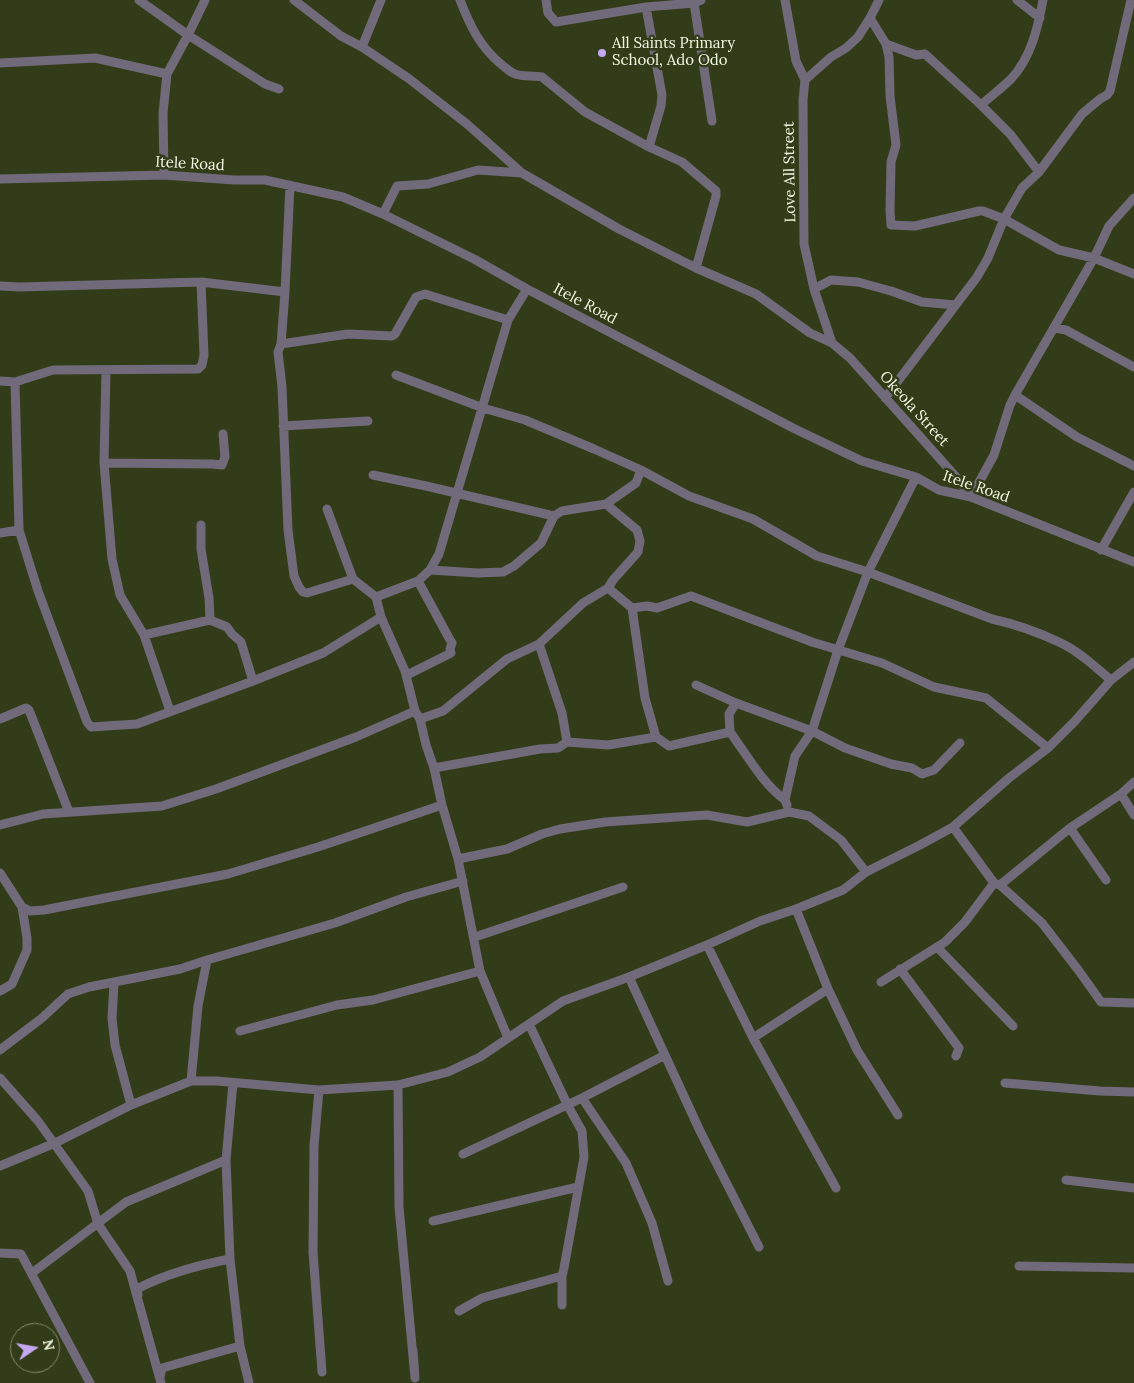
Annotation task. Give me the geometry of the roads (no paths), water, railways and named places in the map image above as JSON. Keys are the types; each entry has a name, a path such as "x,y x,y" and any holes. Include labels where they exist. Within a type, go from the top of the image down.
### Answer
{"street":[{"path":"139,0 188,35 265,84 279,89"},
{"path":"164,175 163,113 168,74 206,0"},
{"path":"294,0 342,36 408,78 467,124 522,173"},
{"path":"362,47 381,0"},
{"path":"460,0 480,43 499,63 513,74 542,77 585,112 648,147 682,162 716,191 696,268"},
{"path":"546,0 548,13 556,22 697,1 712,121"},
{"name":"Love All Street","path":"785,0 796,61 805,80 803,100 804,244 814,288 832,343"},
{"path":"805,80 858,37 879,0"},
{"path":"1017,0 1040,18"},
{"path":"981,105 1011,78 1024,61 1040,18 1043,0"},
{"path":"885,398 977,277 985,264 1004,219 1022,188 1039,172 1082,114 1110,91 1131,0"},
{"path":"646,8 662,95 661,106 648,147"},
{"path":"870,18 886,44 889,57 890,96 896,146 892,162 891,224 915,226 983,211 1004,219 1059,250 1094,258 1134,274"},
{"path":"886,44 916,55 925,54 1010,134 1039,172"},
{"path":"889,57 898,47"},
{"path":"0,62 94,58 168,74"},
{"path":"383,214 397,186 428,184 478,170 522,173"},
{"name":"Okeola Street","path":"522,173 619,229 696,268 756,294 810,333 816,334 832,343 850,358 957,478 971,497"},
{"name":"Itele Road","path":"0,179 164,175 265,180 343,197 383,214 474,259 527,290 795,429 862,460 916,477 939,490 971,497 1134,562"},
{"path":"290,185 285,292 281,344 278,352 282,387 288,530 294,576 303,592 353,580"},
{"path":"971,497 994,455 1015,395 1094,258 1108,226 1134,198"},
{"path":"814,288 831,280 858,282 922,302 955,305"},
{"path":"0,286 201,282 285,292"},
{"path":"0,381 14,382 53,370 198,369 202,366 204,355 201,282"},
{"path":"376,597 418,581 430,570 439,554 508,320 527,290"},
{"path":"281,344 348,334 392,336 419,294 508,320"},
{"path":"1061,314 1066,330"},
{"path":"1054,328 1066,330 1134,367"},
{"path":"106,370 104,463 112,559 120,596 144,635 170,711"},
{"path":"396,375 483,408 525,420 641,470 689,496 753,519 817,556 868,572 992,619 1010,623 1062,644 1083,657 1111,680"},
{"path":"14,382 19,530 38,591 87,722 91,726 137,724 253,681 323,654 381,617"},
{"path":"1015,395 1077,437 1134,466"},
{"path":"283,426 368,421"},
{"path":"104,463 222,465 225,457 223,434"},
{"path":"430,570 478,573 503,572 514,566 541,543 554,516 562,511 606,504 636,483 641,470"},
{"path":"373,475 554,516"},
{"path":"789,812 786,800 795,756 812,731 838,650 868,572 916,477"},
{"path":"1101,550 1134,492"},
{"path":"0,825 43,814 162,806 216,789 417,715 443,711 507,659 539,644 583,603 608,588 638,552 640,541 637,530 606,504"},
{"path":"327,510 353,580 376,597 381,617 405,671 434,768 442,805 458,859 475,937 480,971 508,1038"},
{"path":"201,525 201,549 209,598 210,620"},
{"path":"0,533 19,530"},
{"path":"405,671 407,675 451,653 452,643 418,581"},
{"path":"608,588 632,608 645,698 656,737 668,746 730,732"},
{"path":"632,608 647,606 657,608 691,596 812,642 882,664 934,686 986,698 1048,748"},
{"path":"144,635 210,620 227,626 232,634 241,642 253,681"},
{"path":"539,644 562,713 567,742"},
{"path":"0,1166 55,1143 131,1105 191,1081 280,1085 319,1090 398,1086 448,1072 480,1057 564,1001 629,977 760,921 796,910 842,890 866,872 953,827 1009,778 1048,748 1111,680 1134,662"},
{"path":"696,685 736,703 812,731 845,748 891,764 912,768 922,774 934,770 960,743"},
{"path":"736,703 729,714 730,732 766,783 775,793 786,800"},
{"path":"0,719 26,708 29,710 69,812"},
{"path":"434,768 540,749 558,748 567,742 608,745 656,737"},
{"path":"881,982 945,942 965,922 997,884 1070,828 1121,794 1134,782"},
{"path":"1121,794 1134,815"},
{"path":"22,907 30,911 44,910 228,874 318,847 442,805"},
{"path":"458,859 507,849 542,834 560,829 605,822 706,815 747,822 789,812 809,816 841,840 866,872"},
{"path":"953,827 997,884 1042,923 1101,1002 1134,1003"},
{"path":"1070,828 1106,880"},
{"path":"0,873 22,907 28,938 27,950 12,984 0,991"},
{"path":"0,1050 42,1018 68,994 89,987 180,969 335,923 406,897 463,881"},
{"path":"475,937 623,888"},
{"path":"796,910 828,990 857,1050 898,1115"},
{"path":"707,945 753,1038 836,1188"},
{"path":"936,947 1013,1026"},
{"path":"191,1081 198,1006 207,960"},
{"path":"900,969 959,1048 956,1056"},
{"path":"240,1032 337,1005 373,1000 480,971"},
{"path":"629,977 700,1131 760,1247"},
{"path":"114,983 112,1018 115,1045 131,1105"},
{"path":"753,1038 828,990"},
{"path":"529,1024 582,1131 584,1157 562,1276 562,1305"},
{"path":"463,1154 568,1106 665,1055"},
{"path":"0,1078 38,1121 88,1191 98,1224 130,1271 160,1381"},
{"path":"1005,1082 1100,1091 1134,1092"},
{"path":"233,1083 226,1160 230,1259 240,1346 248,1383"},
{"path":"398,1086 399,1207 415,1378 413,1350"},
{"path":"319,1090 314,1146 313,1252 322,1372"},
{"path":"582,1098 626,1163 652,1223 668,1281"},
{"path":"32,1274 126,1202 226,1160"},
{"path":"1066,1180 1134,1188"},
{"path":"433,1221 578,1187"},
{"path":"0,1253 21,1254 90,1383"},
{"path":"138,1299 137,1289 146,1284 176,1273 230,1259"},
{"path":"1019,1266 1134,1268"},
{"path":"458,1311 482,1298 562,1276"},
{"path":"160,1381 162,1368 240,1346"}],"place":[{"name":"All Saints Primary School, Ado Odo","path":"602,53"}]}
